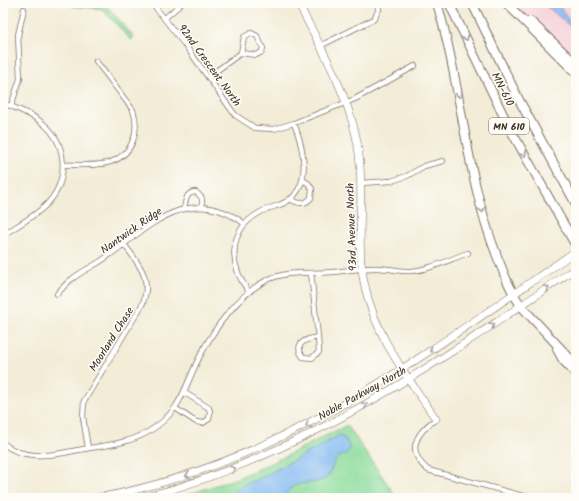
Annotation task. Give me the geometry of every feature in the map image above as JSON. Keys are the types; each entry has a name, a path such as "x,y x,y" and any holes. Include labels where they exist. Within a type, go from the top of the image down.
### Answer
{"highway":[{"path":"437,3 451,56 481,207 495,250 513,295 521,306 576,365"},
{"name":"MN-610","path":"449,3 509,127 576,246"},
{"name":"MN-610","path":"472,3 518,98 576,204"},
{"path":"507,3 576,64"},
{"path":"507,3 576,73"},
{"path":"552,339 563,360 576,374"}],"main road":[{"name":"93rd Avenue North","path":"298,3 346,102 356,137 361,183 362,268 369,305 376,325 388,347 402,370 436,418"},
{"name":"Noble Parkway North","path":"98,498 176,479 248,453 331,413 402,370 576,251"},
{"name":"Noble Parkway North","path":"142,498 204,480 268,455 349,414 409,379 575,269"}],"street":[{"name":"92nd Crescent North","path":"152,3 165,18 238,118 255,128 264,129 283,127 294,123"},
{"path":"165,18 182,3"},
{"path":"320,46 374,19 379,10 376,3"},
{"path":"11,106 20,79 18,35 24,9"},
{"path":"208,77 241,53 244,37 247,34 254,34 262,45 262,52 256,55 241,53"},
{"path":"63,165 110,162 126,152 135,137 136,119 133,110 96,61"},
{"path":"249,292 240,279 234,260 236,241 245,224 258,213 279,206 294,196 302,180 300,146 294,123 346,102 415,66"},
{"path":"3,103 37,119 53,133 58,143 63,165 59,186 47,204 3,235"},
{"path":"361,183 391,181 407,176 424,166 443,161"},
{"path":"290,199 300,204 306,203 311,198 312,189 308,183 302,180"},
{"path":"184,208 187,197 193,192 196,192 202,198 202,207"},
{"name":"Nantwick Ridge","path":"57,294 72,279 108,257 166,215 184,208 202,207 218,209 230,214 245,224"},
{"name":"Moorland Chase","path":"88,448 83,417 84,401 142,305 147,290 144,274 124,244"},
{"path":"3,444 17,451 42,456 135,438 158,425 175,408 185,393 200,356 210,338 235,306 249,292 269,280 280,276 362,268 410,271 427,268 468,253"},
{"path":"311,273 318,337 319,352 312,358 303,357 299,348 300,343 304,340 318,337"},
{"path":"175,408 196,422 203,423 209,419 209,408 185,393"},
{"name":"93rd Avenue North","path":"436,418 422,429 415,443 417,458 422,465 435,473 530,498"}],"shaded area":[{"path":"514,3 576,3 576,61 525,15"}],"green space":[{"path":"71,3 104,3 134,37 131,40 102,9 73,6"},
{"path":"347,425 397,498 177,498 235,479 284,457"}],"water":[{"path":"543,3 557,3 576,31"},
{"path":"340,435 347,441 350,450 335,461 330,474 326,478 313,483 298,484 288,491 283,498 227,498 243,485 263,477"}]}
